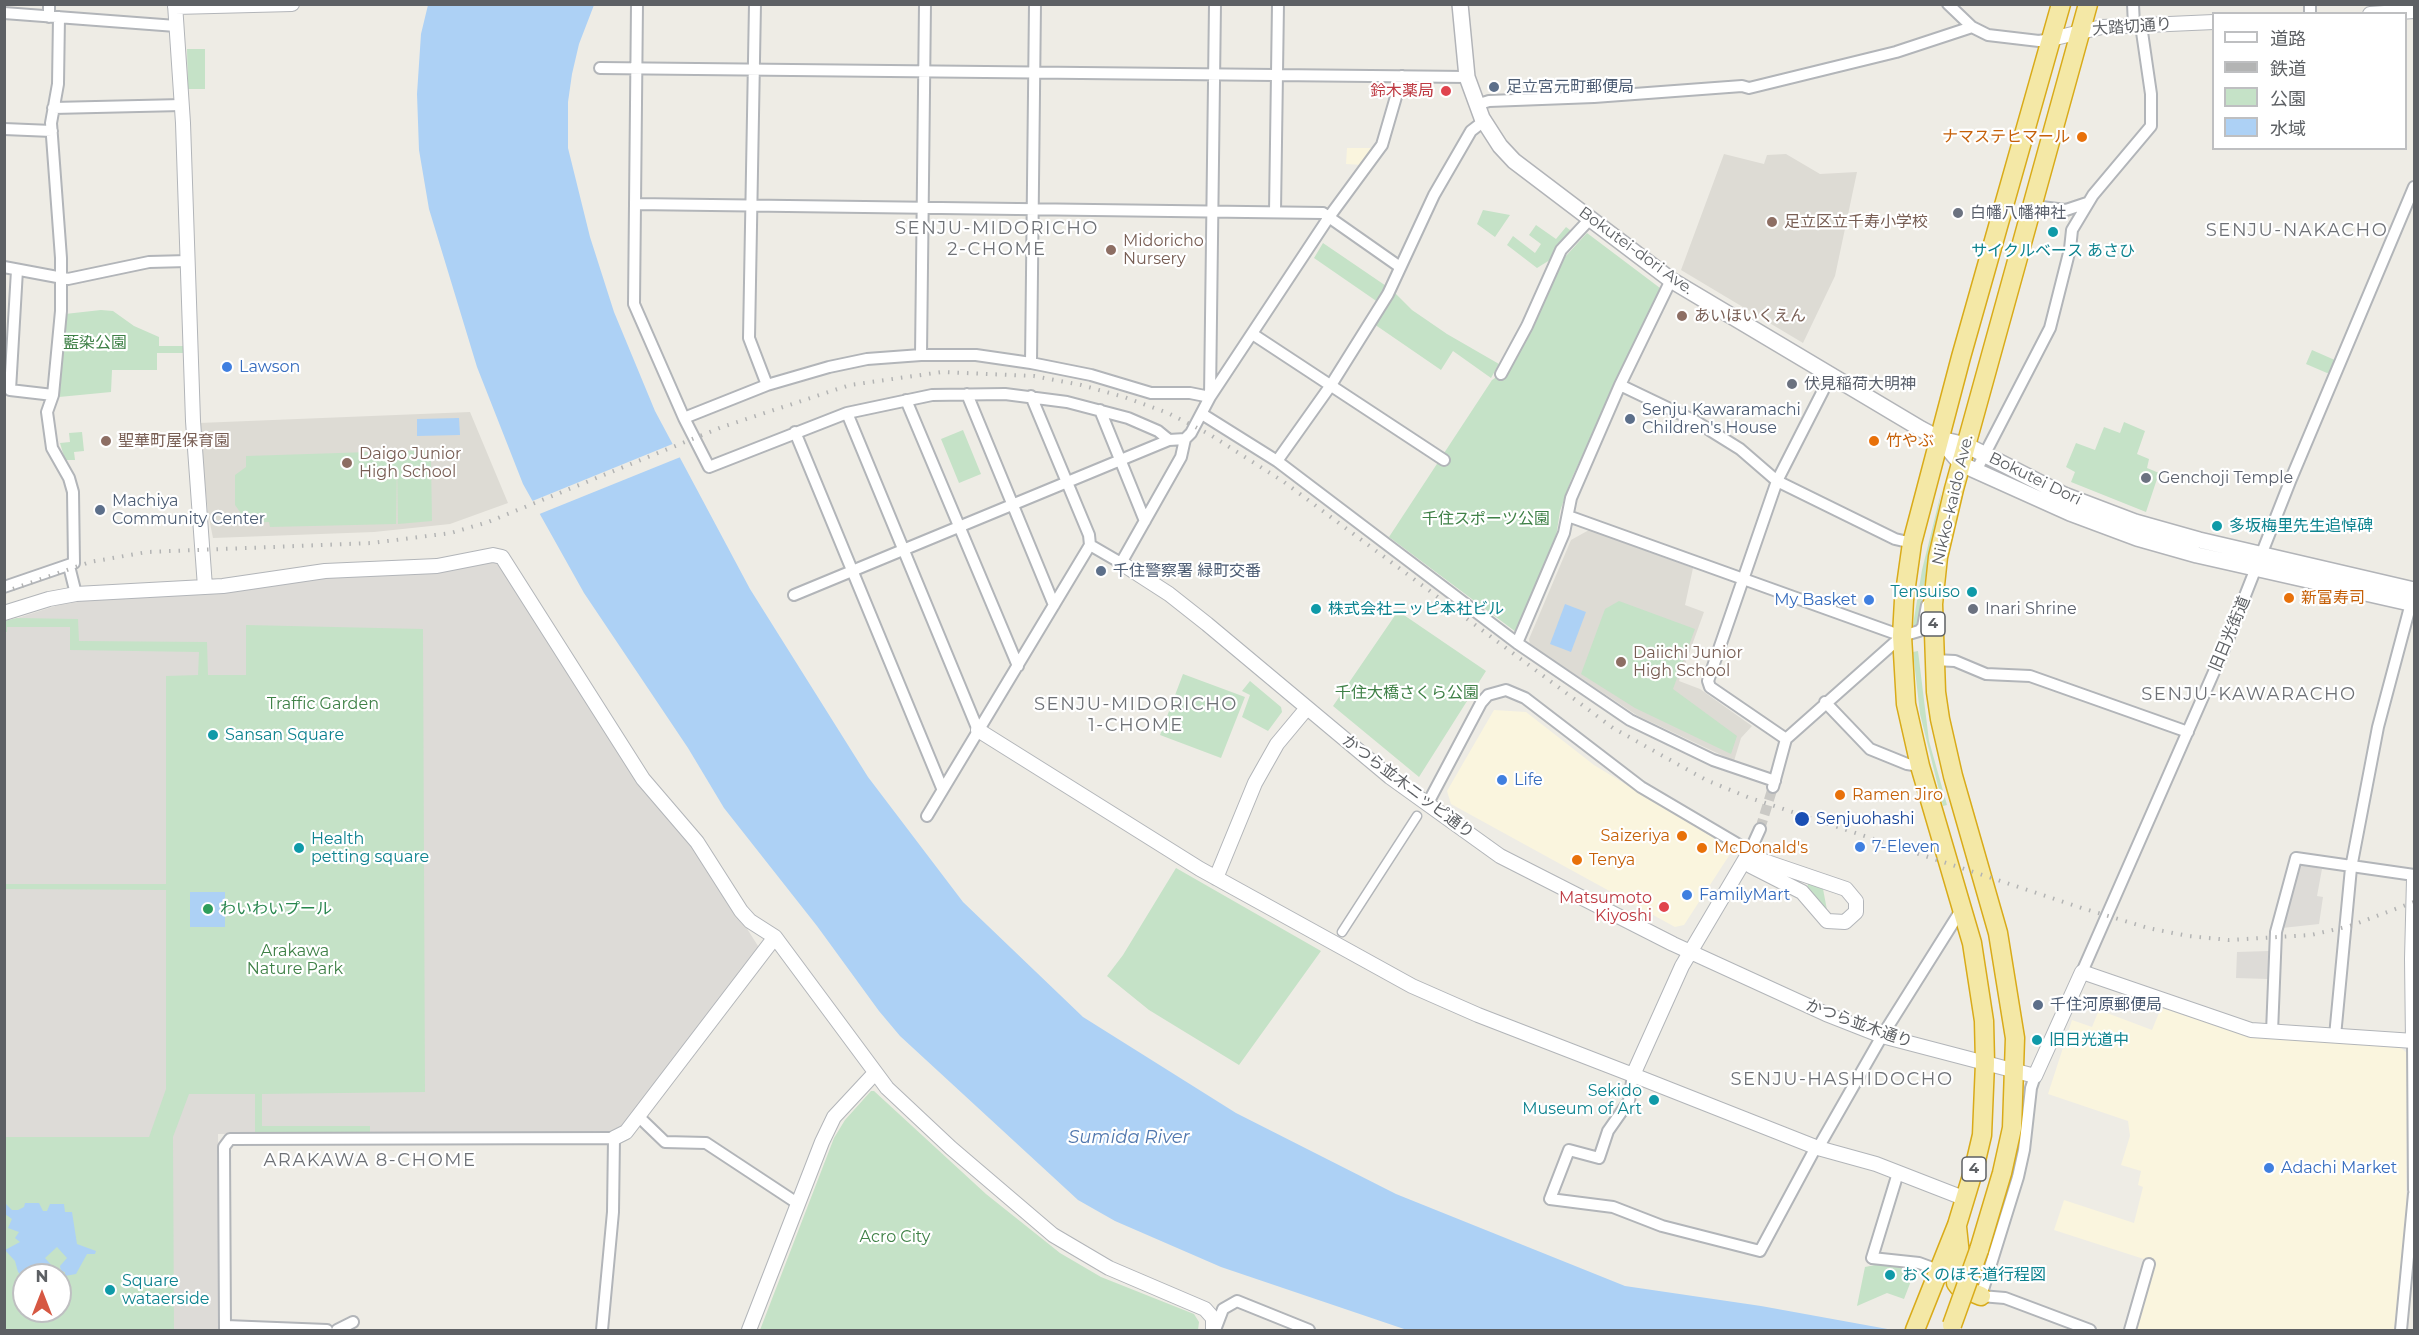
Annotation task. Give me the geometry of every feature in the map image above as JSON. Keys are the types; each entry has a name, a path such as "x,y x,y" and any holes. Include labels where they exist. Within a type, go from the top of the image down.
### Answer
{"highway":[{"name":"Nikko-kaido Ave.","path":"1985,1063 1979,974 1963,907 1920,766 1906,704 1902,636 1912,543 2061,4"},
{"name":"Nikko-kaido Ave.","path":"1951,1329 1979,1250 2008,1150 2016,1071 2005,964 1946,749 1936,692 1933,604 1936,571 1968,468 1966,445 2088,4"},
{"name":"4","path":"1915,1330 1966,1198 1982,1135 1985,1063"},
{"path":"1957,1224 1960,1255 1956,1283 1959,1287 1981,1296"}],"main road":[{"name":"Bokutei-dori Ave.","path":"1460,4 1467,77 1476,105 1484,121 1514,161 1671,280 1940,439"},
{"name":"Bokutei Dori","path":"1940,439 1966,445 2064,495 2135,522 2259,562"},
{"name":"Bokutei Dori","path":"1940,439 1968,468 2137,538 2259,562 2413,599"}],"street":[{"path":"4,587 74,564 73,492 69,478 52,448 47,412 53,395 62,279 52,131 53,108 58,84 54,17 49,4"},
{"path":"205,587 193,422 182,105 175,6 292,4"},
{"path":"637,4 634,304 684,418 709,467 847,413 932,395 1031,396 1100,410 1158,431 1169,440"},
{"path":"755,4 749,338 767,386"},
{"path":"921,355 925,4"},
{"path":"1031,363 1035,4"},
{"path":"1210,397 1215,4"},
{"path":"1275,212 1278,4"},
{"path":"1948,4 1972,27 1988,35 2039,41 2051,39"},
{"path":"2072,230 2087,203 2151,126 2151,94 2133,4"},
{"path":"2400,12 2415,11"},
{"path":"4,13 176,26"},
{"name":"大踏切通り","path":"2051,39 2081,31 2212,22"},
{"path":"1476,105 1489,101 1594,98 1742,86 1749,88 1896,52 1972,27"},
{"path":"600,68 1467,77"},
{"path":"1090,545 1121,564 1181,457 1185,440 1210,397 1254,335 1329,217 1382,145 1402,76"},
{"path":"53,108 182,105"},
{"path":"1277,461 1331,385 1388,294 1434,195 1471,131 1484,121"},
{"path":"4,129 52,131"},
{"name":"旧日光街道","path":"2035,1076 2188,732 2415,187"},
{"path":"2033,206 2066,210 2087,203"},
{"path":"635,204 1323,213 1401,267"},
{"path":"1968,468 1984,454 2050,328 2070,249 2072,230 2066,210"},
{"path":"1500,374 1527,326 1562,250 1590,219"},
{"path":"4,267 62,279 149,262 188,261"},
{"path":"17,270 10,390 53,395"},
{"path":"1517,643 1564,533 1571,498 1620,385 1671,280"},
{"path":"1254,335 1444,460"},
{"path":"684,418 767,386 829,367 867,359 921,355 976,355 1091,375 1151,393 1190,393 1210,397"},
{"path":"1786,739 1710,687 1707,681 1777,481 1831,375"},
{"path":"1620,385 1695,421 1740,450 1777,481 1895,539 1912,543"},
{"path":"967,394 1054,605"},
{"path":"927,816 1090,545 1089,535 1031,396"},
{"path":"906,400 1018,666"},
{"path":"1100,410 1145,520"},
{"path":"847,413 978,730 1216,878 1412,986 1509,1028 1817,1148 1898,1173 1966,1198"},
{"path":"1202,414 1277,461 1517,643 1630,720 1713,760 1774,784 1786,739 1902,636 1923,627 1936,571"},
{"path":"795,432 942,788"},
{"path":"794,595 1169,440 1185,440"},
{"path":"1568,516 1902,636"},
{"path":"4,613 49,599 76,594 205,587 326,571 437,566 493,555 502,557 643,779 697,842 741,911 750,921 775,938 874,1074 951,1148 1053,1235 1109,1268 1205,1309 1213,1318 1214,1330"},
{"name":"かつら並木ニッピ通り","path":"1121,564 1177,600 1390,777 1500,856 1690,951"},
{"path":"69,566 76,594"},
{"path":"2335,1036 2351,868 2378,728 2413,599"},
{"path":"1934,660 1955,661 1986,674 2030,676 2188,732"},
{"path":"1428,803 1481,703 1488,695 1506,690 1525,698 1641,787 1748,854 1846,889 1856,901 1856,912 1845,922 1827,921 1802,892 1751,866 1748,854"},
{"path":"1825,702 1870,749 1907,764 1920,766"},
{"path":"1216,878 1255,783 1277,744 1307,708"},
{"path":"1342,932 1418,816"},
{"path":"1760,829 1748,854 1690,951 1633,1075 1629,1101 1608,1131 1599,1158 1569,1150 1550,1199 1613,1208 1671,1228 1760,1251 1882,1036 1963,907"},
{"path":"2272,1032 2276,932 2295,858 2415,877 2412,959 2415,1192 2401,1330"},
{"path":"327,1330 225,1328 224,1147 230,1140 614,1138 626,1132 775,938"},
{"name":"かつら並木通り","path":"1690,951 1817,1010 1882,1036 2035,1076"},
{"path":"2082,972 2241,1028 2414,1042"},
{"path":"749,1330 797,1203 834,1117 874,1074"},
{"path":"2035,1076 2031,1088 2027,1132 2018,1177 1981,1296 2005,1298 2090,1330"},
{"path":"638,1116 665,1142 706,1143 797,1203"},
{"path":"602,1330 613,1212 614,1138"},
{"path":"1898,1173 1872,1258 1919,1263 1938,1270"},
{"path":"2130,1330 2149,1264"},
{"path":"1214,1330 1223,1309 1237,1301 1309,1330"},
{"path":"337,1330 353,1322"}],"shaded area":[{"path":"1347,148 1376,148 1364,165 1346,164"},
{"name":"足立区立千寿小学校","path":"1724,154 1764,164 1767,155 1786,154 1820,174 1857,172 1835,276 1803,343 1681,270"},
{"name":"Daigo Junior High School","path":"470,412 508,503 450,524 374,532 213,538 208,513 199,423"},
{"name":"Daiichi Junior High School","path":"1589,530 1693,568 1685,605 1704,612 1679,681 1700,689 1752,726 1741,738 1734,761 1638,716 1530,645 1529,639 1571,540"},
{"path":"499,563 678,828 706,864 758,946 757,954 622,1128 611,1134 218,1134 220,1330 5,1330 5,622 71,601 215,593 321,577 433,571"},
{"path":"1494,710 1526,712 1594,765 1730,848 1732,851 1684,925 1675,927 1451,804 1447,791"},
{"path":"2299,864 2322,869 2317,896 2323,897 2319,924 2282,928"},
{"path":"2269,951 2268,979 2236,978 2237,952"},
{"name":"Adachi Market","path":"2161,1008 2250,1036 2401,1048 2407,1053 2406,1222 2394,1330 2134,1330 2153,1262 2054,1230 2064,1200 2134,1223 2143,1187 2138,1185 2141,1171 2121,1165 2130,1136 2128,1121 2048,1094 2072,1020 2092,1027 2099,1010 2152,1030"}],"green space":[{"path":"187,49 205,49 205,89 188,89"},
{"path":"1483,210 1510,215 1495,237 1477,224"},
{"path":"1536,225 1556,239 1566,227 1574,233 1553,258 1537,268 1507,245 1513,236 1535,253 1541,244 1529,235"},
{"name":"千住スポーツ公園","path":"1587,233 1660,288 1571,480 1560,511 1556,537 1516,632 1389,537 1492,380 1507,370 1565,257"},
{"path":"1323,243 1392,290 1412,310 1447,334 1499,364 1491,378 1453,351 1441,370 1374,324 1385,307 1314,258"},
{"name":"藍染公園","path":"113,311 134,326 159,337 159,346 183,346 183,353 157,353 157,370 112,370 111,392 59,397 65,314"},
{"path":"2312,350 2337,361 2332,372 2327,373 2306,364"},
{"path":"2124,422 2145,431 2137,454 2149,459 2147,468 2159,473 2146,512 2071,482 2075,472 2066,467 2076,443 2095,450 2104,427 2120,433"},
{"path":"963,430 981,474 959,483 941,439"},
{"path":"82,432 84,451 74,452 75,460 65,460 60,443 70,442 69,433"},
{"path":"432,450 433,459 404,460 431,460 432,521 398,524 397,460 396,524 270,527 269,522 248,523 235,505 235,475 246,467 246,456"},
{"path":"1942,489 1917,625 1913,625 1922,570"},
{"path":"1619,601 1695,629 1673,689 1737,736 1731,754 1635,708 1581,674 1605,609"},
{"name":"千住大橋さくら公園","path":"1398,611 1486,671 1419,777 1333,706"},
{"name":"Arakawa Nature Park","path":"17,618 78,619 79,641 207,642 208,675 246,675 246,625 423,629 425,1092 262,1094 262,1126 370,1126 370,1133 255,1132 255,1094 189,1094 173,1137 174,1330 5,1330 5,1137 149,1137 166,1089 166,890 5,889 4,884 166,884 166,676 198,675 199,652 70,650 70,627 7,627 7,632 5,632 4,621"},
{"path":"1918,651 1929,741 1947,805 1943,806 1920,714 1913,652"},
{"path":"1183,674 1245,697 1221,758 1160,735"},
{"path":"1250,681 1281,707 1282,712 1268,731 1242,717 1250,695 1242,691"},
{"path":"1176,868 1321,951 1239,1065 1149,1010 1107,976 1123,955"},
{"path":"1808,883 1823,889 1827,910 1807,890"},
{"name":"Acro City","path":"871,1091 874,1091 986,1194 1060,1253 1101,1277 1194,1314 1199,1322 1198,1330 760,1330 834,1138 845,1120"},
{"path":"1906,1265 1916,1268 1904,1299 1887,1293 1857,1306 1865,1267"}],"water":[{"name":"Sumida River","path":"428,5 594,5 579,44 572,74 568,102 568,148 590,237 614,312 655,411 750,589 868,777 963,902 1083,1017 1236,1113 1396,1194 1625,1286 1761,1306 1893,1330 1407,1330 1221,1267 1115,1221 1078,1200 900,1036 879,1011 817,926 724,808 688,748 584,593 523,484 477,367 429,209 419,150 417,94 421,34"},
{"path":"459,418 460,435 417,436 417,419"},
{"path":"1565,604 1586,612 1571,652 1550,644"},
{"name":"わいわいプール","path":"190,892 225,892 225,927 190,927"},
{"path":"25,1203 39,1203 43,1211 47,1211 50,1204 64,1204 65,1212 72,1212 77,1244 96,1251 95,1254 87,1254 76,1274 72,1275 72,1263 63,1263 67,1258 57,1247 45,1258 49,1263 16,1263 5,1250 20,1242 15,1238 19,1232 8,1228 12,1219 5,1214 5,1206 6,1204 12,1210 24,1207"}],"pier":[{"path":"675,443 683,456 537,515 530,502"}],"tunnel":[{"path":"1760,829 1773,787"}],"railway":[{"path":"4,592 90,562 147,552 372,543 451,533 488,522 722,427 850,385 942,372 1034,376 1081,385 1124,397 1168,413 1209,434 1284,482 1613,728 1706,780 1750,798 2085,909 2148,928 2188,936 2229,940 2311,935 2350,926 2414,902"}],"place":[{"name":"足立宮元町郵便局","path":"1494,87"},
{"name":"鈴木薬局","path":"1446,91"},
{"name":"ナマステヒマール","path":"2082,137"},
{"name":"白幡八幡神社","path":"1958,213"},
{"name":"足立区立千寿小学校","path":"1772,222"},
{"name":"サイクルベース あさひ","path":"2053,232"},
{"name":"Midoricho Nursery","path":"1111,250"},
{"name":"あいほいくえん","path":"1682,316"},
{"name":"Lawson","path":"227,367"},
{"name":"伏見稲荷大明神","path":"1792,384"},
{"name":"Senju Kawaramachi Children's House","path":"1630,419"},
{"name":"聖華町屋保育園","path":"106,441"},
{"name":"竹やぶ","path":"1874,441"},
{"name":"Daigo Junior High School","path":"347,463"},
{"name":"Genchoji Temple","path":"2146,478"},
{"name":"Machiya Community Center","path":"100,510"},
{"name":"多坂梅里先生追悼碑","path":"2217,526"},
{"name":"千住警察署 緑町交番","path":"1101,571"},
{"name":"Tensuiso","path":"1972,592"},
{"name":"新富寿司","path":"2289,598"},
{"name":"My Basket","path":"1869,600"},
{"name":"株式会社ニッピ本社ビル","path":"1316,609"},
{"name":"Inari Shrine","path":"1973,609"},
{"name":"Daiichi Junior High School","path":"1621,662"},
{"name":"Sansan Square","path":"213,735"},
{"name":"Life","path":"1502,780"},
{"name":"Ramen Jiro","path":"1840,795"},
{"name":"Senjuohashi","path":"1802,819"},
{"name":"Saizeriya","path":"1682,836"},
{"name":"7-Eleven","path":"1860,847"},
{"name":"Health petting square","path":"299,848"},
{"name":"McDonald's","path":"1702,848"},
{"name":"Tenya","path":"1577,860"},
{"name":"FamilyMart","path":"1687,895"},
{"name":"Matsumoto Kiyoshi","path":"1664,907"},
{"name":"わいわいプール","path":"208,909"},
{"name":"千住河原郵便局","path":"2038,1005"},
{"name":"旧日光道中","path":"2037,1040"},
{"name":"Sekido Museum of Art","path":"1654,1100"},
{"name":"Adachi Market","path":"2269,1168"},
{"name":"おくのほそ道行程図","path":"1890,1275"},
{"name":"Square wataerside","path":"110,1290"}],"district":[{"name":"SENJU-NAKACHO","path":"2297,231"},
{"name":"SENJU-MIDORICHO 2-CHOME","path":"997,239"},
{"name":"SENJU-KAWARACHO","path":"2249,695"},
{"name":"SENJU-MIDORICHO 1-CHOME","path":"1136,715"},
{"name":"SENJU-HASHIDOCHO","path":"1842,1080"},
{"name":"ARAKAWA 8-CHOME","path":"370,1161"}],"park label":[{"name":"Traffic Garden","path":"323,704"}]}
